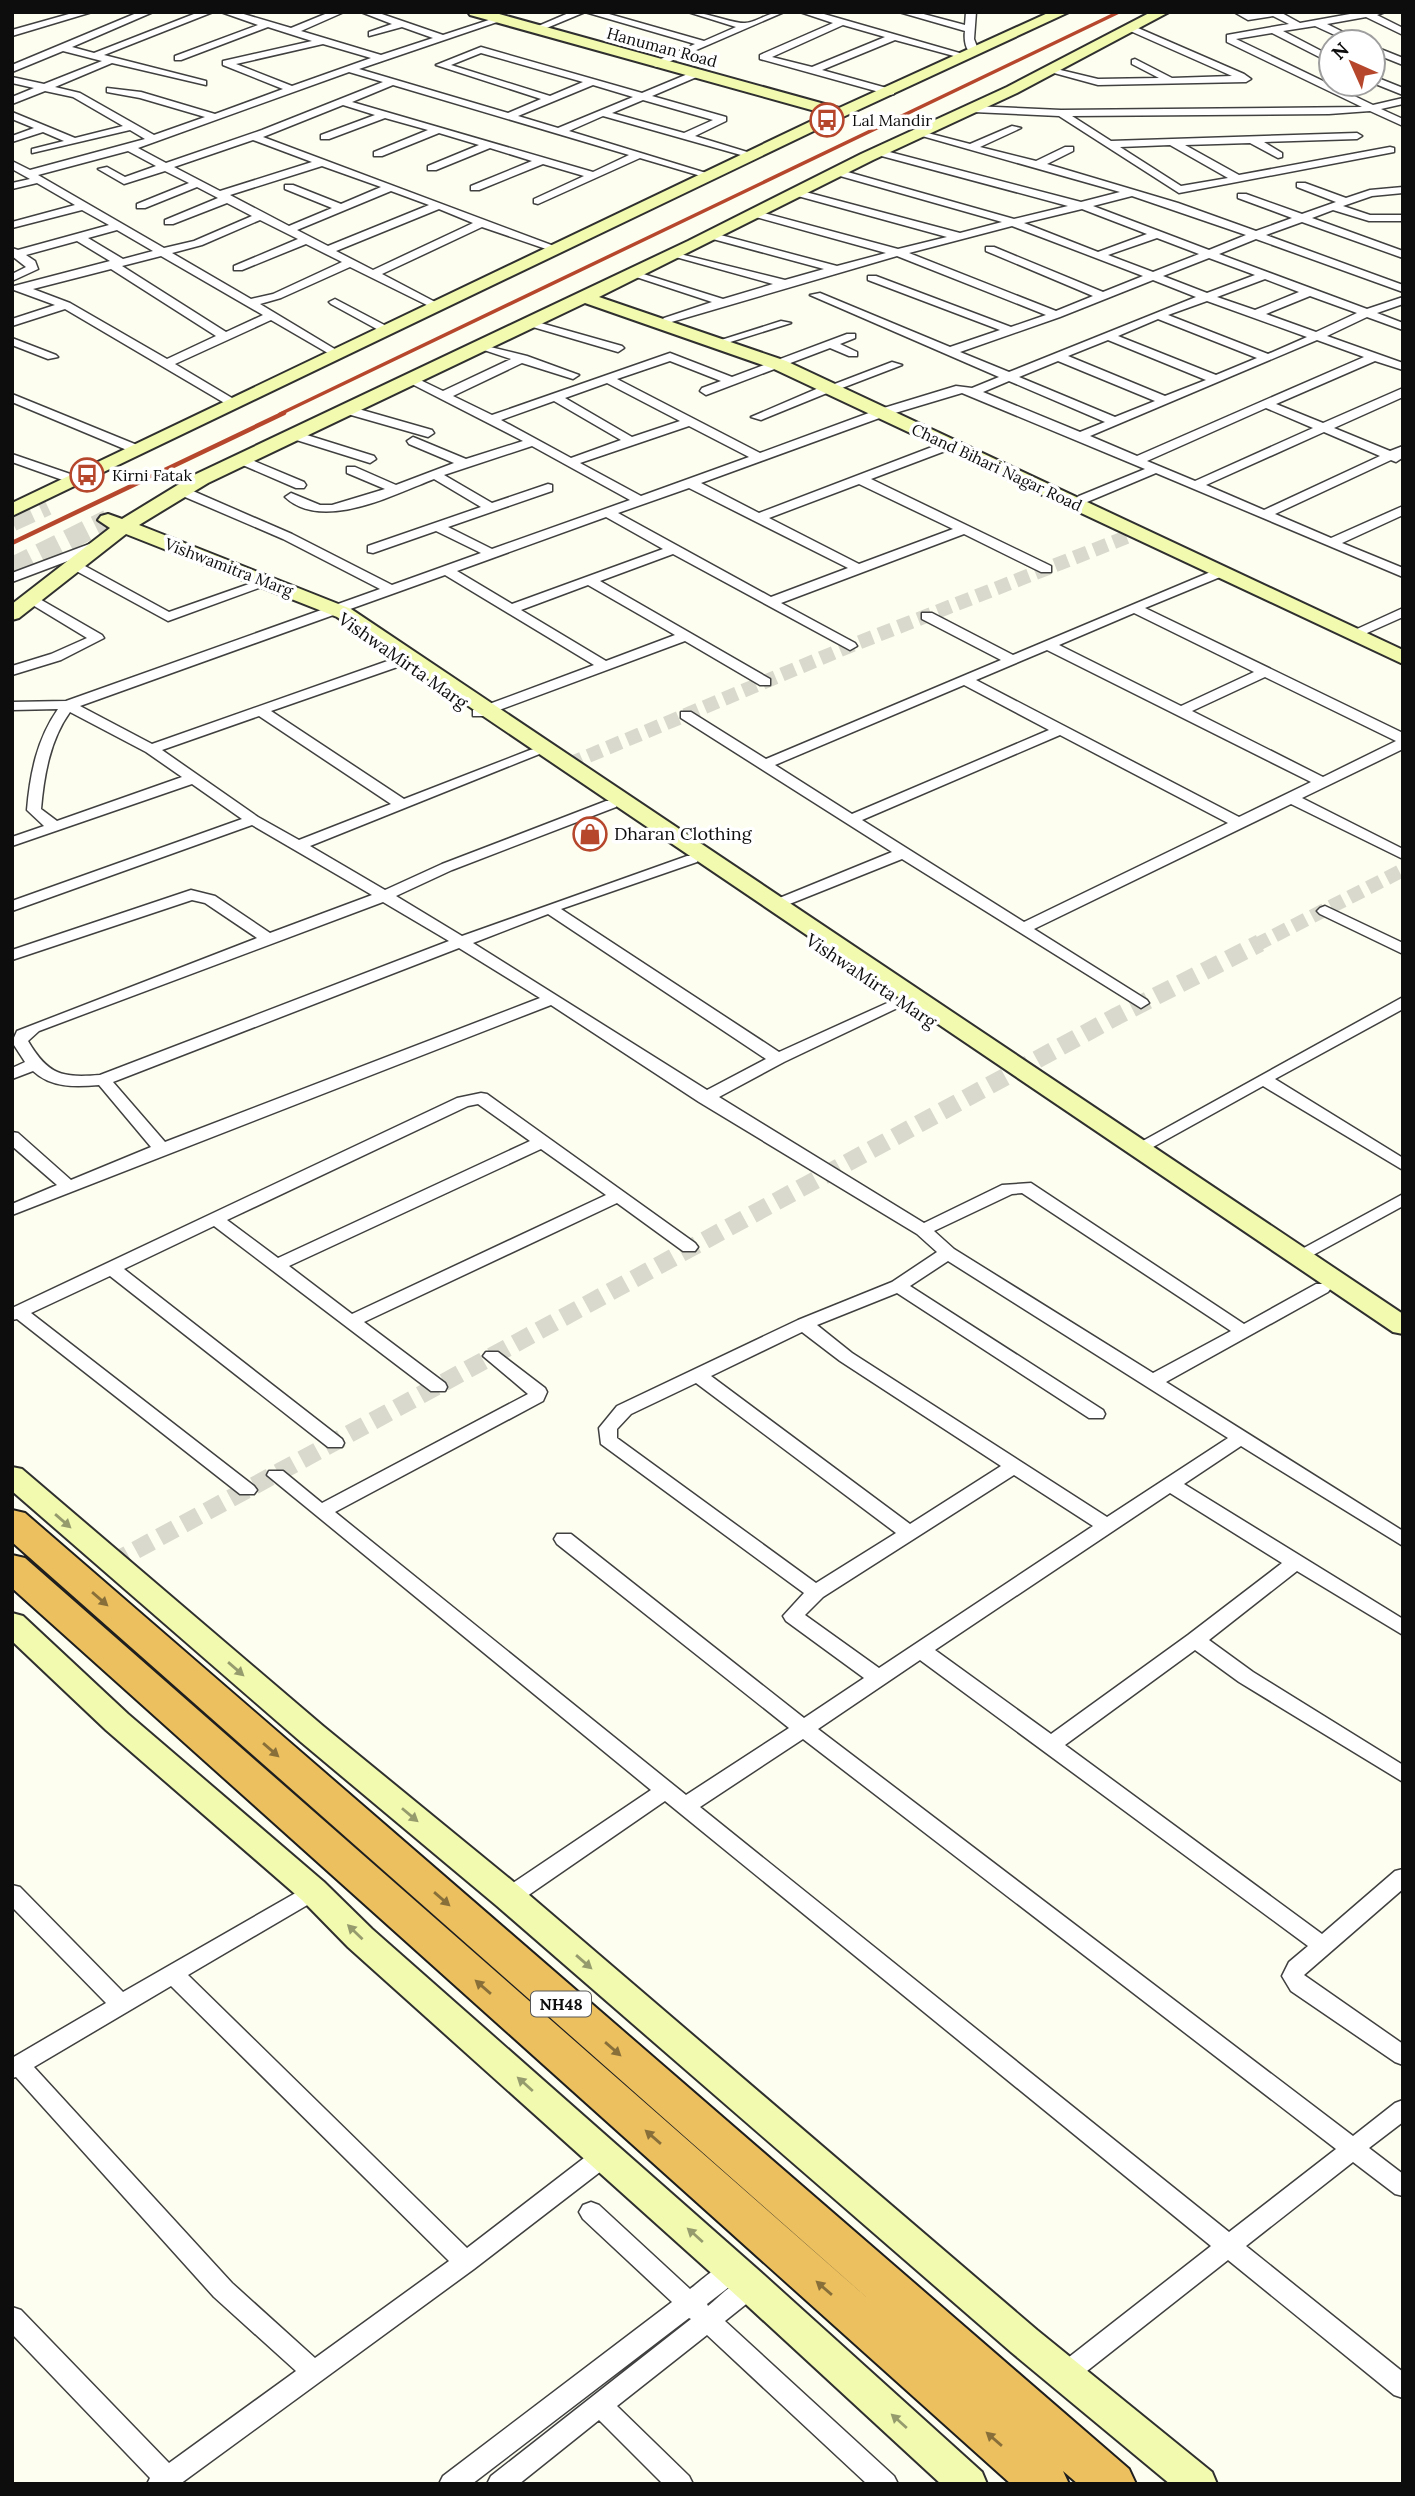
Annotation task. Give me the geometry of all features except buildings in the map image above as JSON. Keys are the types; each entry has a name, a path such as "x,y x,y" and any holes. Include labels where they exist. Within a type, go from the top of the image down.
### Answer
{"highway":[{"name":"NH48","path":"12,1522 1112,2484"},
{"name":"NH48","path":"12,1567 1045,2484"}],"street":[{"path":"12,33 88,12"},
{"path":"12,69 148,12"},
{"path":"172,12 191,19"},
{"path":"94,56 208,12"},
{"path":"226,12 381,58"},
{"path":"293,31 339,12"},
{"path":"366,12 443,38"},
{"name":"Hanuman Road","path":"475,12 840,113"},
{"path":"534,30 580,12"},
{"path":"590,12 705,44"},
{"path":"693,12 745,26"},
{"path":"657,64 779,12"},
{"path":"804,12 969,54"},
{"path":"904,12 970,29"},
{"path":"969,54 971,12"},
{"path":"12,510 49,498 75,480 435,306 840,113 1062,12"},
{"path":"12,614 102,543 116,523 294,435 713,236 878,152 973,109 1162,12"},
{"path":"1239,12 1248,17 1274,13 1299,26"},
{"path":"1380,12 1230,37 1230,40 1403,123"},
{"path":"1367,14 1403,32"},
{"path":"12,186 498,20"},
{"path":"843,22 763,57 890,92"},
{"path":"1317,23 1328,28"},
{"path":"177,58 268,24"},
{"path":"372,34 402,24"},
{"path":"1048,71 1098,82 1246,79 1131,28"},
{"path":"1275,31 1317,53"},
{"path":"810,72 895,36"},
{"path":"292,89 226,63 323,41"},
{"path":"63,48 202,83"},
{"path":"551,99 441,65 481,50 722,119 686,136"},
{"path":"279,51 305,59"},
{"path":"12,53 30,60"},
{"path":"12,101 112,60"},
{"path":"1135,62 1170,80"},
{"path":"349,69 711,176"},
{"path":"86,101 154,70"},
{"path":"557,132 695,74"},
{"path":"12,80 76,96 151,138"},
{"path":"103,169 124,181 254,137 393,82"},
{"path":"506,117 593,82"},
{"path":"111,90 141,94 212,116"},
{"path":"973,109 1061,113 1306,111 1368,108 1403,101"},
{"path":"342,102 593,175"},
{"path":"1306,111 1403,156"},
{"path":"603,113 752,155"},
{"path":"1061,113 1179,190 1390,150"},
{"path":"12,115 75,142"},
{"path":"325,137 383,115"},
{"path":"13,138 39,151 131,127"},
{"path":"13,138 46,128"},
{"path":"971,147 1016,128"},
{"path":"378,155 436,131"},
{"path":"920,134 1131,192 1403,289"},
{"path":"1108,144 1357,136"},
{"path":"254,137 556,249"},
{"path":"1252,139 1278,155"},
{"path":"1172,142 1238,179"},
{"path":"432,169 489,145"},
{"path":"129,148 435,306"},
{"path":"1037,165 1069,149"},
{"path":"878,152 1080,206 1159,233 1403,327"},
{"path":"538,201 638,155"},
{"path":"475,188 543,160"},
{"path":"169,222 225,196 323,162"},
{"path":"12,164 337,354"},
{"path":"837,172 968,207 1403,367"},
{"path":"1372,178 1382,191"},
{"path":"141,206 199,183"},
{"path":"1301,185 1346,202"},
{"path":"289,187 341,208"},
{"path":"290,229 391,187"},
{"path":"951,351 1056,314 1301,218 1382,191 1403,190"},
{"path":"668,320 896,252 1131,192"},
{"path":"798,193 957,236"},
{"path":"1242,196 1403,255"},
{"path":"328,250 439,205"},
{"path":"12,225 84,206"},
{"path":"1334,207 1369,219 1403,218"},
{"path":"756,214 896,252 1056,314"},
{"path":"15,286 198,243 263,215"},
{"path":"373,274 481,223"},
{"path":"14,253 119,226"},
{"path":"1099,255 1159,233"},
{"path":"713,236 836,269"},
{"path":"79,237 225,337"},
{"path":"238,268 308,239"},
{"path":"1391,250 1403,245"},
{"path":"990,249 1103,296"},
{"path":"14,253 31,263 32,269 15,286"},
{"path":"676,254 786,284"},
{"path":"250,303 277,296 351,262"},
{"path":"633,274 722,302"},
{"path":"972,392 1158,315 1268,274"},
{"path":"872,278 1009,330"},
{"path":"15,286 66,305 233,404"},
{"path":"1256,314 1311,291"},
{"path":"816,295 1116,422"},
{"name":"Chand Bihari Nagar Road","path":"587,296 727,340 780,362 1083,499 1358,632 1403,658"},
{"name":"Chand Bihari Nagar Road","path":"587,296 780,362"},
{"path":"1078,437 1403,300"},
{"path":"335,302 388,331"},
{"path":"12,323 66,305"},
{"path":"1158,315 1267,358"},
{"path":"165,364 271,316"},
{"path":"530,323 618,348"},
{"path":"727,340 785,323"},
{"path":"706,391 851,336"},
{"path":"1108,336 1217,380"},
{"path":"12,341 52,357"},
{"path":"830,344 853,354"},
{"path":"482,346 573,375"},
{"path":"1057,356 1166,401"},
{"path":"491,419 670,357 731,381"},
{"path":"1136,461 1374,357"},
{"path":"443,396 523,358"},
{"path":"757,417 833,386 896,365"},
{"path":"606,378 760,458"},
{"path":"410,380 491,419 641,501"},
{"path":"12,705 68,705 886,411 963,389 1401,571"},
{"path":"1194,485 1403,392"},
{"path":"555,397 631,441"},
{"path":"12,398 138,450"},
{"path":"1266,404 1321,428 1399,455"},
{"path":"348,410 428,433"},
{"name":"Chand Bihari Nagar Road","path":"886,411 949,445 1220,572 1403,649"},
{"path":"568,463 690,422"},
{"path":"294,435 370,459"},
{"path":"412,442 465,463"},
{"path":"292,496 325,510 379,496 465,463 533,442"},
{"path":"758,518 949,445"},
{"path":"1263,515 1399,455"},
{"path":"12,458 75,480"},
{"path":"242,460 300,485"},
{"path":"1083,499 1155,469"},
{"path":"351,470 394,489"},
{"path":"435,475 491,508"},
{"path":"860,479 1046,569"},
{"path":"690,483 859,569"},
{"path":"373,549 548,488"},
{"path":"182,491 295,538 390,589"},
{"path":"1331,543 1403,510"},
{"path":"608,513 850,646"},
{"name":"Vishwamitra Marg","path":"116,523 332,610"},
{"path":"436,526 492,554"},
{"path":"770,602 963,530"},
{"path":"12,578 102,543"},
{"path":"511,609 674,549"},
{"path":"74,564 168,617 268,582"},
{"path":"446,570 607,667"},
{"path":"764,765 1220,572"},
{"path":"589,580 765,682"},
{"path":"12,671 66,653 97,638 31,598"},
{"path":"1134,608 1403,741"},
{"name":"VishwaMirta Marg","path":"332,610 401,661 484,711 535,753 1403,1341"},
{"name":"VishwaMirta Marg","path":"332,610 344,613 484,711 777,904 1403,1326"},
{"path":"1358,632 1403,612"},
{"path":"927,616 1012,660"},
{"path":"484,711 686,636"},
{"path":"1048,645 1320,781"},
{"path":"151,749 401,661"},
{"path":"1181,711 1264,672"},
{"path":"965,680 1237,822"},
{"path":"68,705 151,749 253,820 299,845 553,999 705,1098 923,1230 948,1253 1154,1380 1240,1438 1403,1540"},
{"path":"55,827 34,810 36,781 54,723 68,705"},
{"path":"261,711 401,804"},
{"path":"685,715 1142,1003"},
{"path":"850,820 1060,730"},
{"path":"1024,928 1403,741"},
{"path":"299,845 535,753"},
{"path":"12,842 192,779"},
{"path":"1289,797 1403,855"},
{"path":"611,804 447,867 384,896 27,1031 19,1041 32,1065 64,1082 103,1080 549,908 692,859"},
{"path":"12,906 253,820"},
{"path":"777,904 903,853"},
{"path":"12,955 191,895 210,899 268,939"},
{"path":"549,908 778,1059"},
{"path":"1325,911 1403,949"},
{"path":"12,1210 162,1149 553,999"},
{"path":"705,1098 778,1059 902,1002"},
{"path":"1138,1147 1403,1002"},
{"path":"12,1074 32,1065"},
{"path":"1264,1079 1403,1165"},
{"path":"103,1080 162,1149"},
{"path":"247,1490 16,1313 463,1102 481,1098 689,1247"},
{"path":"12,1137 68,1186"},
{"path":"277,1265 542,1142"},
{"path":"923,1230 1008,1189 1025,1187 1243,1331"},
{"path":"351,1321 618,1196"},
{"path":"1298,1256 1403,1199"},
{"path":"214,1218 438,1387"},
{"path":"816,1592 608,1440 608,1427 624,1410 804,1324 898,1286 948,1253"},
{"path":"111,1268 335,1443"},
{"path":"898,1286 1096,1414"},
{"path":"1154,1380 1322,1287"},
{"path":"804,1324 846,1357 1108,1527"},
{"path":"321,1511 536,1397 538,1392 492,1356"},
{"path":"697,1374 909,1533"},
{"path":"686,1806 1240,1438"},
{"path":"880,1679 793,1616 816,1592 1015,1466"},
{"path":"276,1475 1403,2387"},
{"path":"12,1476 1064,2375 1198,2484"},
{"path":"1171,1485 1403,1628"},
{"path":"564,1539 804,1730 1403,2187"},
{"path":"1050,1745 1195,1640 1296,1562"},
{"path":"12,1623 117,1722 313,1891 360,1938 742,2278 968,2484"},
{"path":"1195,1640 1246,1677 1403,1775"},
{"path":"922,1651 1323,1946"},
{"path":"509,1898 666,1790"},
{"path":"1403,1877 1297,1968 1293,1976 1299,1985 1403,2056"},
{"path":"313,1891 16,2067 222,2290 315,2373"},
{"path":"12,1893 121,2004"},
{"path":"172,1973 467,2262"},
{"path":"1064,2375 1403,2109"},
{"path":"12,2316 163,2481 467,2262 605,2155"},
{"path":"591,2212 885,2484"},
{"path":"452,2484 689,2303 742,2278"},
{"path":"500,2484 707,2320 742,2278"},
{"path":"600,2405 680,2484"}],"tunnel":[{"path":"12,521 47,505"},
{"path":"12,565 16,566 108,520"},
{"path":"569,764 850,646 1137,533"},
{"path":"1256,945 1403,870"},
{"path":"112,1563 1117,1016 1260,943"}],"railway":[{"path":"280,414 1119,12"},
{"path":"12,543 284,413"}],"place":[{"name":"Lal Mandir","path":"827,120"},
{"name":"Kirni Fatak","path":"87,475"},
{"name":"Dharan Clothing","path":"590,834"}]}
